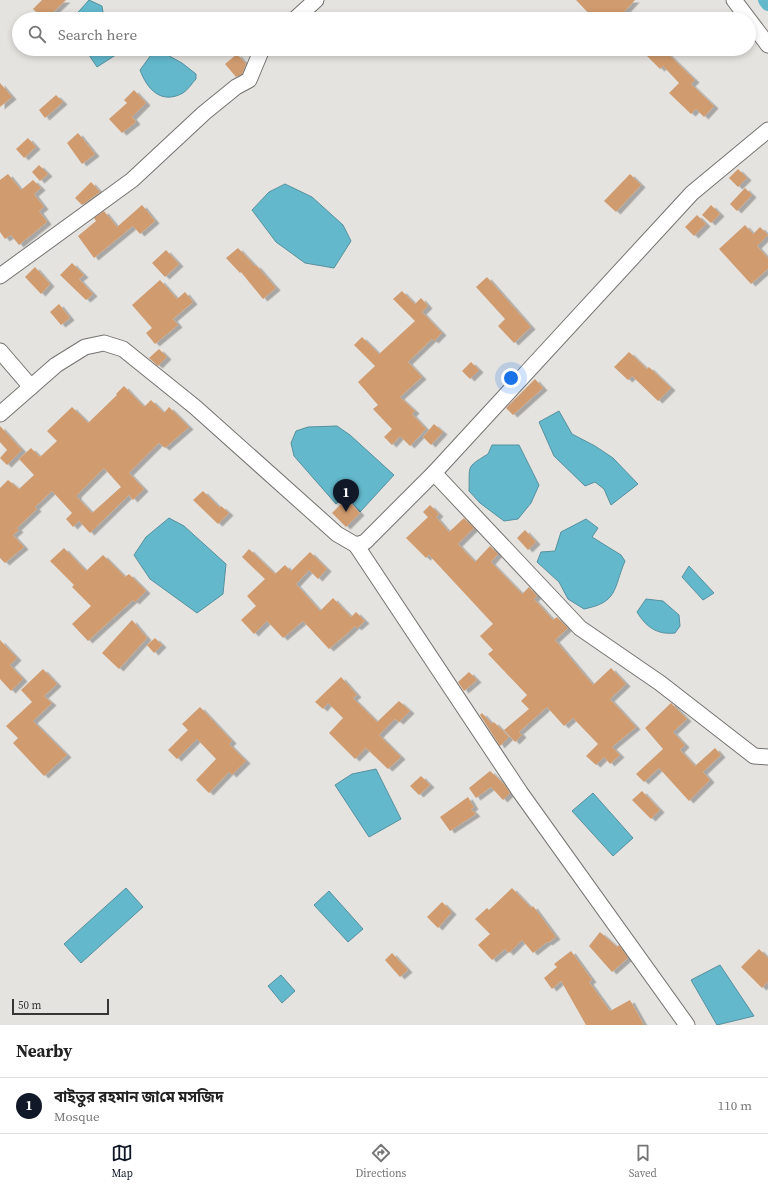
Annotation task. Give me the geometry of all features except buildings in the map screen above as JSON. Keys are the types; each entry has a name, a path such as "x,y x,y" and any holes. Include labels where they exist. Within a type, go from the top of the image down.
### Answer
{"street":[{"path":"303,12 316,0"},
{"path":"734,0 743,12"},
{"path":"756,30 768,46"},
{"path":"0,276 132,180 204,113 236,87 249,80 259,56"},
{"path":"356,545 365,542 434,473 692,193 768,130"},
{"path":"0,414 56,365 85,347 104,343 123,349 195,407 337,534 356,545 520,792 687,1025"},
{"path":"0,350 31,387"},
{"path":"434,473 580,628 660,683 754,756 768,757"}],"water":[{"path":"89,0 102,6 103,12 78,12"},
{"path":"90,56 114,56 97,67"},
{"path":"150,56 169,56 182,63 196,74 196,79 183,93 168,97 162,96 151,89 140,70"},
{"path":"285,184 312,197 343,225 351,241 334,268 305,263 276,242 252,210 269,192"},
{"path":"559,411 572,434 595,446 613,458 638,484 611,505 604,489 595,482 585,486 554,456 539,422"},
{"path":"337,426 350,435 394,475 360,512 346,495 336,504 294,456 291,443 296,431 308,427"},
{"path":"492,445 519,445 539,485 531,503 518,519 504,521 480,503 469,491 470,468 475,462 488,454"},
{"path":"169,518 184,526 226,564 223,594 197,613 150,579 134,555 146,537"},
{"path":"586,519 598,528 592,537 621,555 625,561 616,587 609,598 603,603 584,609 568,599 559,582 537,562 541,552 555,551 561,532"},
{"path":"689,566 714,593 703,600 682,577"},
{"path":"646,599 663,601 679,615 680,626 675,633 663,633 657,631 644,622 637,612"},
{"path":"376,769 401,819 369,837 335,785 352,774"},
{"path":"593,793 633,838 613,856 572,811"},
{"path":"126,888 143,907 81,963 64,944"},
{"path":"329,891 363,929 348,942 314,905"},
{"path":"720,965 754,1016 717,1025 691,980"},
{"path":"281,975 295,991 282,1003 268,986"}],"waterway":[{"path":"765,0 768,4"}],"place":[{"name":"বাইতুর রহমান জা‌মে মস‌জিদ","path":"346,512"}]}
